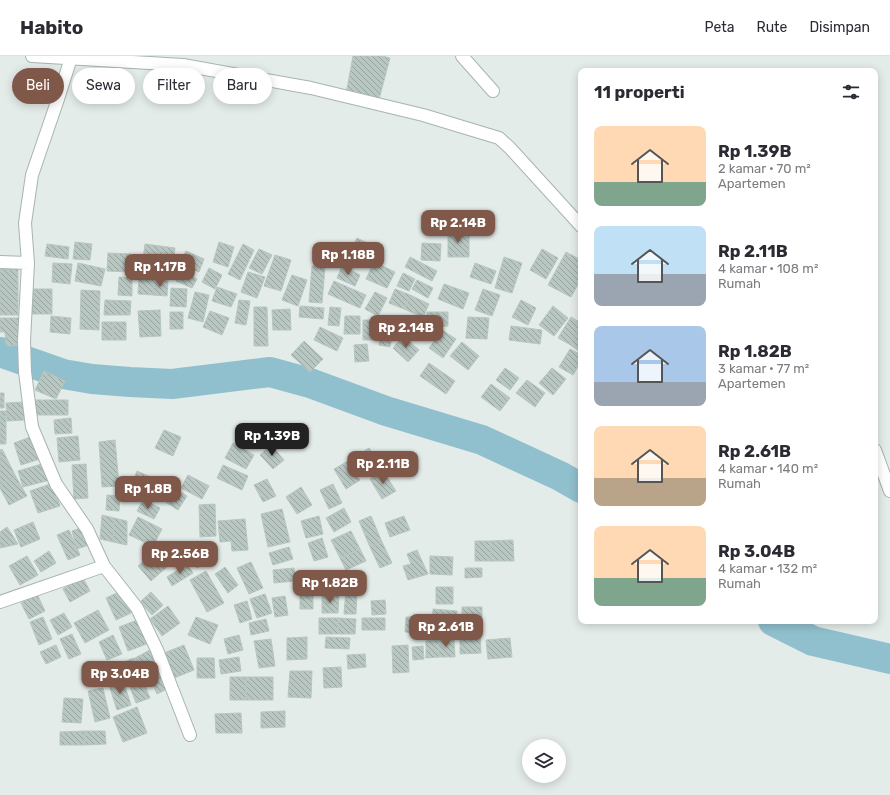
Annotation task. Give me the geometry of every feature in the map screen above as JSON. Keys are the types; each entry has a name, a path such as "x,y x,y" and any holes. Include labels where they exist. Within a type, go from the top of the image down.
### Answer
{"street":[{"path":"32,56 184,61 311,88 424,115 499,138 510,148 578,223"},
{"path":"462,56 493,91"},
{"path":"71,58 32,176 25,223 25,372 32,427 56,484 87,529 104,566 137,608 158,650 190,735"},
{"path":"3,262 25,263"},
{"path":"878,458 890,491"},
{"path":"0,602 104,566"}],"building":[{"path":"353,56 382,56 390,58 378,103 346,94"},
{"path":"448,232 469,232 469,257 448,257"},
{"path":"357,238 379,249 372,262 350,251"},
{"path":"75,242 92,244 90,260 73,259"},
{"path":"219,242 234,247 228,267 213,262"},
{"path":"422,243 441,244 440,261 421,260"},
{"path":"47,244 69,247 68,259 45,256"},
{"path":"145,244 160,246 157,268 142,267"},
{"path":"243,244 254,250 240,280 228,274"},
{"path":"160,246 175,248 172,270 157,268"},
{"path":"259,249 272,255 262,274 249,268"},
{"path":"542,249 558,258 546,279 530,270"},
{"path":"320,250 335,257 329,267 315,261"},
{"path":"186,251 204,259 199,272 180,264"},
{"path":"566,252 578,258 578,284 571,297 548,285"},
{"path":"108,253 131,254 130,272 107,271"},
{"path":"275,255 291,260 281,291 264,286"},
{"path":"410,257 437,271 432,281 405,267"},
{"path":"504,257 522,263 512,293 495,288"},
{"path":"374,262 395,272 387,288 366,279"},
{"path":"53,263 72,264 70,284 52,282"},
{"path":"78,263 105,269 101,286 75,281"},
{"path":"475,263 496,271 491,284 470,277"},
{"path":"312,266 325,267 322,303 309,302"},
{"path":"342,266 360,275 355,286 337,278"},
{"path":"209,268 222,275 215,289 202,282"},
{"path":"0,269 18,269 18,315 0,315"},
{"path":"181,271 197,279 192,288 176,281"},
{"path":"248,272 265,277 257,298 241,292"},
{"path":"403,273 415,279 409,291 397,286"},
{"path":"292,275 307,280 298,306 282,300"},
{"path":"119,277 132,278 132,296 118,295"},
{"path":"139,278 154,279 153,295 138,294"},
{"path":"154,279 168,280 167,296 153,295"},
{"path":"417,280 433,288 428,298 412,289"},
{"path":"334,281 366,295 360,308 328,294"},
{"path":"444,284 469,293 463,309 438,299"},
{"path":"217,287 237,294 231,307 212,301"},
{"path":"171,288 187,289 186,307 170,306"},
{"path":"32,289 52,289 52,314 32,314"},
{"path":"395,289 410,295 404,309 389,303"},
{"path":"483,289 500,295 492,316 475,310"},
{"path":"81,290 100,291 99,330 80,329"},
{"path":"195,292 209,295 203,322 188,318"},
{"path":"375,292 387,298 378,316 365,309"},
{"path":"410,295 429,304 423,317 404,309"},
{"path":"105,300 131,301 130,315 104,315"},
{"path":"239,300 250,301 246,325 235,323"},
{"path":"521,300 536,308 528,325 512,317"},
{"path":"300,306 324,308 323,319 299,317"},
{"path":"553,306 568,318 554,336 539,325"},
{"path":"254,307 267,307 268,346 254,346"},
{"path":"330,307 341,308 339,326 328,325"},
{"path":"290,309 291,330 273,330 272,310"},
{"path":"160,310 161,336 140,337 138,311"},
{"path":"210,311 229,318 222,335 203,327"},
{"path":"170,312 183,312 183,329 170,329"},
{"path":"427,312 448,312 448,326 427,327"},
{"path":"51,316 71,318 70,334 50,332"},
{"path":"345,316 360,316 360,334 344,334"},
{"path":"468,317 489,318 487,339 466,338"},
{"path":"571,317 578,321 578,330 569,344 558,338"},
{"path":"0,318 19,318 21,345 6,346 5,332 0,332"},
{"path":"363,320 375,320 375,340 363,340"},
{"path":"102,322 113,322 113,340 102,340"},
{"path":"113,322 126,322 126,340 113,340"},
{"path":"382,323 394,325 390,347 379,345"},
{"path":"511,326 542,330 540,344 509,340"},
{"path":"320,327 343,338 337,351 314,340"},
{"path":"442,330 456,339 443,358 429,348"},
{"path":"578,330 578,350 569,344"},
{"path":"403,336 419,350 408,362 393,348"},
{"path":"304,341 323,359 310,372 291,355"},
{"path":"462,342 479,356 468,370 450,356"},
{"path":"367,344 369,361 355,362 354,345"},
{"path":"570,349 578,353 578,366 573,375 559,367"},
{"path":"429,363 455,381 446,394 420,376"},
{"path":"505,368 519,378 510,390 496,380"},
{"path":"552,368 566,379 553,395 539,383"},
{"path":"44,371 65,381 56,399 35,390"},
{"path":"527,380 545,393 535,407 516,393"},
{"path":"491,384 510,398 500,411 481,397"},
{"path":"0,393 4,393 4,408 0,408"},
{"path":"35,400 68,400 68,415 35,415"},
{"path":"24,402 25,420 7,421 6,403"},
{"path":"0,411 6,411 6,444 0,444"},
{"path":"71,418 72,433 55,434 54,420"},
{"path":"164,430 181,437 173,456 155,448"},
{"path":"33,436 40,459 21,465 14,443"},
{"path":"78,436 80,460 59,462 57,438"},
{"path":"115,440 119,486 102,487 99,442"},
{"path":"233,443 254,455 246,469 225,458"},
{"path":"271,445 284,460 273,469 260,455"},
{"path":"369,448 380,465 369,472 358,455"},
{"path":"2,449 16,477 0,485 0,450"},
{"path":"348,461 360,480 346,489 334,469"},
{"path":"45,463 50,480 23,487 18,471"},
{"path":"86,464 88,498 74,499 72,465"},
{"path":"223,465 248,476 242,490 217,478"},
{"path":"137,471 159,481 152,496 131,486"},
{"path":"383,471 396,491 382,499 370,479"},
{"path":"188,475 209,486 202,499 181,488"},
{"path":"16,477 27,496 9,505 0,488 0,485"},
{"path":"267,479 276,496 263,502 254,485"},
{"path":"165,482 187,496 178,510 156,496"},
{"path":"53,483 60,506 38,513 30,491"},
{"path":"333,484 342,503 329,509 320,490"},
{"path":"301,487 312,505 297,514 286,497"},
{"path":"107,495 120,496 119,511 106,510"},
{"path":"143,500 160,508 154,519 137,511"},
{"path":"215,504 216,536 200,537 199,505"},
{"path":"344,508 351,522 334,532 326,518"},
{"path":"282,509 290,542 268,547 261,514"},
{"path":"102,515 114,518 113,542 100,539"},
{"path":"319,516 323,534 306,538 301,521"},
{"path":"371,516 382,542 370,547 359,521"},
{"path":"404,516 410,530 390,537 385,523"},
{"path":"138,517 162,529 153,546 129,535"},
{"path":"114,518 127,521 127,545 113,542"},
{"path":"245,519 248,550 232,551 231,541 220,542 218,521"},
{"path":"33,522 40,539 21,547 14,530"},
{"path":"7,527 18,544 0,548 0,532"},
{"path":"83,527 89,545 77,549 72,531"},
{"path":"69,530 80,555 68,560 57,535"},
{"path":"351,531 360,549 340,558 331,540"},
{"path":"322,538 328,557 314,561 308,543"},
{"path":"513,540 514,561 491,561 490,541"},
{"path":"198,541 210,561 197,568 186,548"},
{"path":"475,541 490,541 491,561 475,561"},
{"path":"382,542 392,563 380,568 370,547"},
{"path":"163,544 176,559 151,581 138,566"},
{"path":"289,547 293,559 273,565 269,553"},
{"path":"360,549 366,561 346,570 340,558"},
{"path":"417,550 428,574 408,580 403,566 411,564 407,554"},
{"path":"49,551 56,563 41,572 34,561"},
{"path":"27,556 38,575 20,585 9,566"},
{"path":"430,556 453,557 452,575 430,574"},
{"path":"251,562 263,588 249,594 237,568"},
{"path":"187,564 193,573 172,586 167,577"},
{"path":"225,567 238,585 228,593 215,574"},
{"path":"294,568 295,581 274,583 273,570"},
{"path":"465,568 482,568 482,577 465,578"},
{"path":"206,571 224,603 207,612 190,580"},
{"path":"83,578 90,591 70,602 63,589"},
{"path":"436,587 453,587 453,604 436,604"},
{"path":"346,590 357,591 356,614 344,614"},
{"path":"121,591 131,613 116,620 106,598"},
{"path":"151,592 163,605 152,615 140,602"},
{"path":"313,593 313,609 300,609 300,594"},
{"path":"37,594 45,611 29,619 21,603"},
{"path":"265,594 272,613 257,618 250,599"},
{"path":"322,595 339,595 338,613 322,613"},
{"path":"285,596 288,615 275,617 272,598"},
{"path":"385,600 386,614 372,615 371,601"},
{"path":"247,601 252,619 240,623 234,605"},
{"path":"168,606 180,623 162,636 150,619"},
{"path":"462,607 482,607 482,623 462,622"},
{"path":"433,609 457,611 456,628 432,627"},
{"path":"98,610 109,630 85,643 74,623"},
{"path":"64,613 72,627 58,635 50,620"},
{"path":"43,617 52,639 39,645 30,622"},
{"path":"196,617 218,625 210,644 188,635"},
{"path":"406,617 425,617 425,633 405,632"},
{"path":"319,618 338,618 338,634 319,634"},
{"path":"338,618 356,619 355,634 338,634"},
{"path":"362,618 385,618 385,630 362,630"},
{"path":"140,619 149,643 128,651 119,627"},
{"path":"266,619 269,631 251,635 249,623"},
{"path":"72,634 81,654 69,659 60,639"},
{"path":"113,635 122,654 107,660 99,642"},
{"path":"239,635 243,650 228,654 224,639"},
{"path":"480,635 481,653 460,654 460,636"},
{"path":"307,637 307,659 287,660 287,638"},
{"path":"326,637 350,638 349,649 325,648"},
{"path":"510,638 512,657 488,659 486,640"},
{"path":"271,639 275,666 259,668 254,641"},
{"path":"438,640 439,657 426,658 426,641"},
{"path":"438,640 454,640 455,657 439,657"},
{"path":"56,645 61,657 46,664 40,652"},
{"path":"184,645 194,670 174,678 164,653"},
{"path":"408,645 409,672 393,673 392,646"},
{"path":"423,646 424,659 413,660 412,647"},
{"path":"150,650 156,661 141,669 135,658"},
{"path":"365,654 366,667 348,669 347,655"},
{"path":"239,657 241,671 221,674 219,660"},
{"path":"134,658 150,698 136,703 121,663"},
{"path":"197,658 214,658 215,678 197,678"},
{"path":"113,663 119,676 107,681 102,668"},
{"path":"159,666 169,688 157,694 147,671"},
{"path":"341,667 342,687 324,688 323,668"},
{"path":"290,671 312,671 311,698 288,697"},
{"path":"230,677 246,677 246,700 230,700"},
{"path":"246,677 273,677 273,700 246,700"},
{"path":"123,680 131,705 117,710 109,685"},
{"path":"103,688 110,718 95,722 88,691"},
{"path":"64,698 83,699 81,723 62,722"},
{"path":"137,707 147,733 123,742 113,717"},
{"path":"285,711 285,727 261,728 261,712"},
{"path":"241,713 242,733 216,733 215,714"},
{"path":"85,731 105,731 106,744 85,745"},
{"path":"85,731 85,745 60,745 60,732"}],"waterway":[{"path":"0,352 63,374 92,379 130,382 172,384 270,372 310,383 386,411 482,440 560,476 578,486"},
{"path":"779,624 813,641 890,659"}]}
